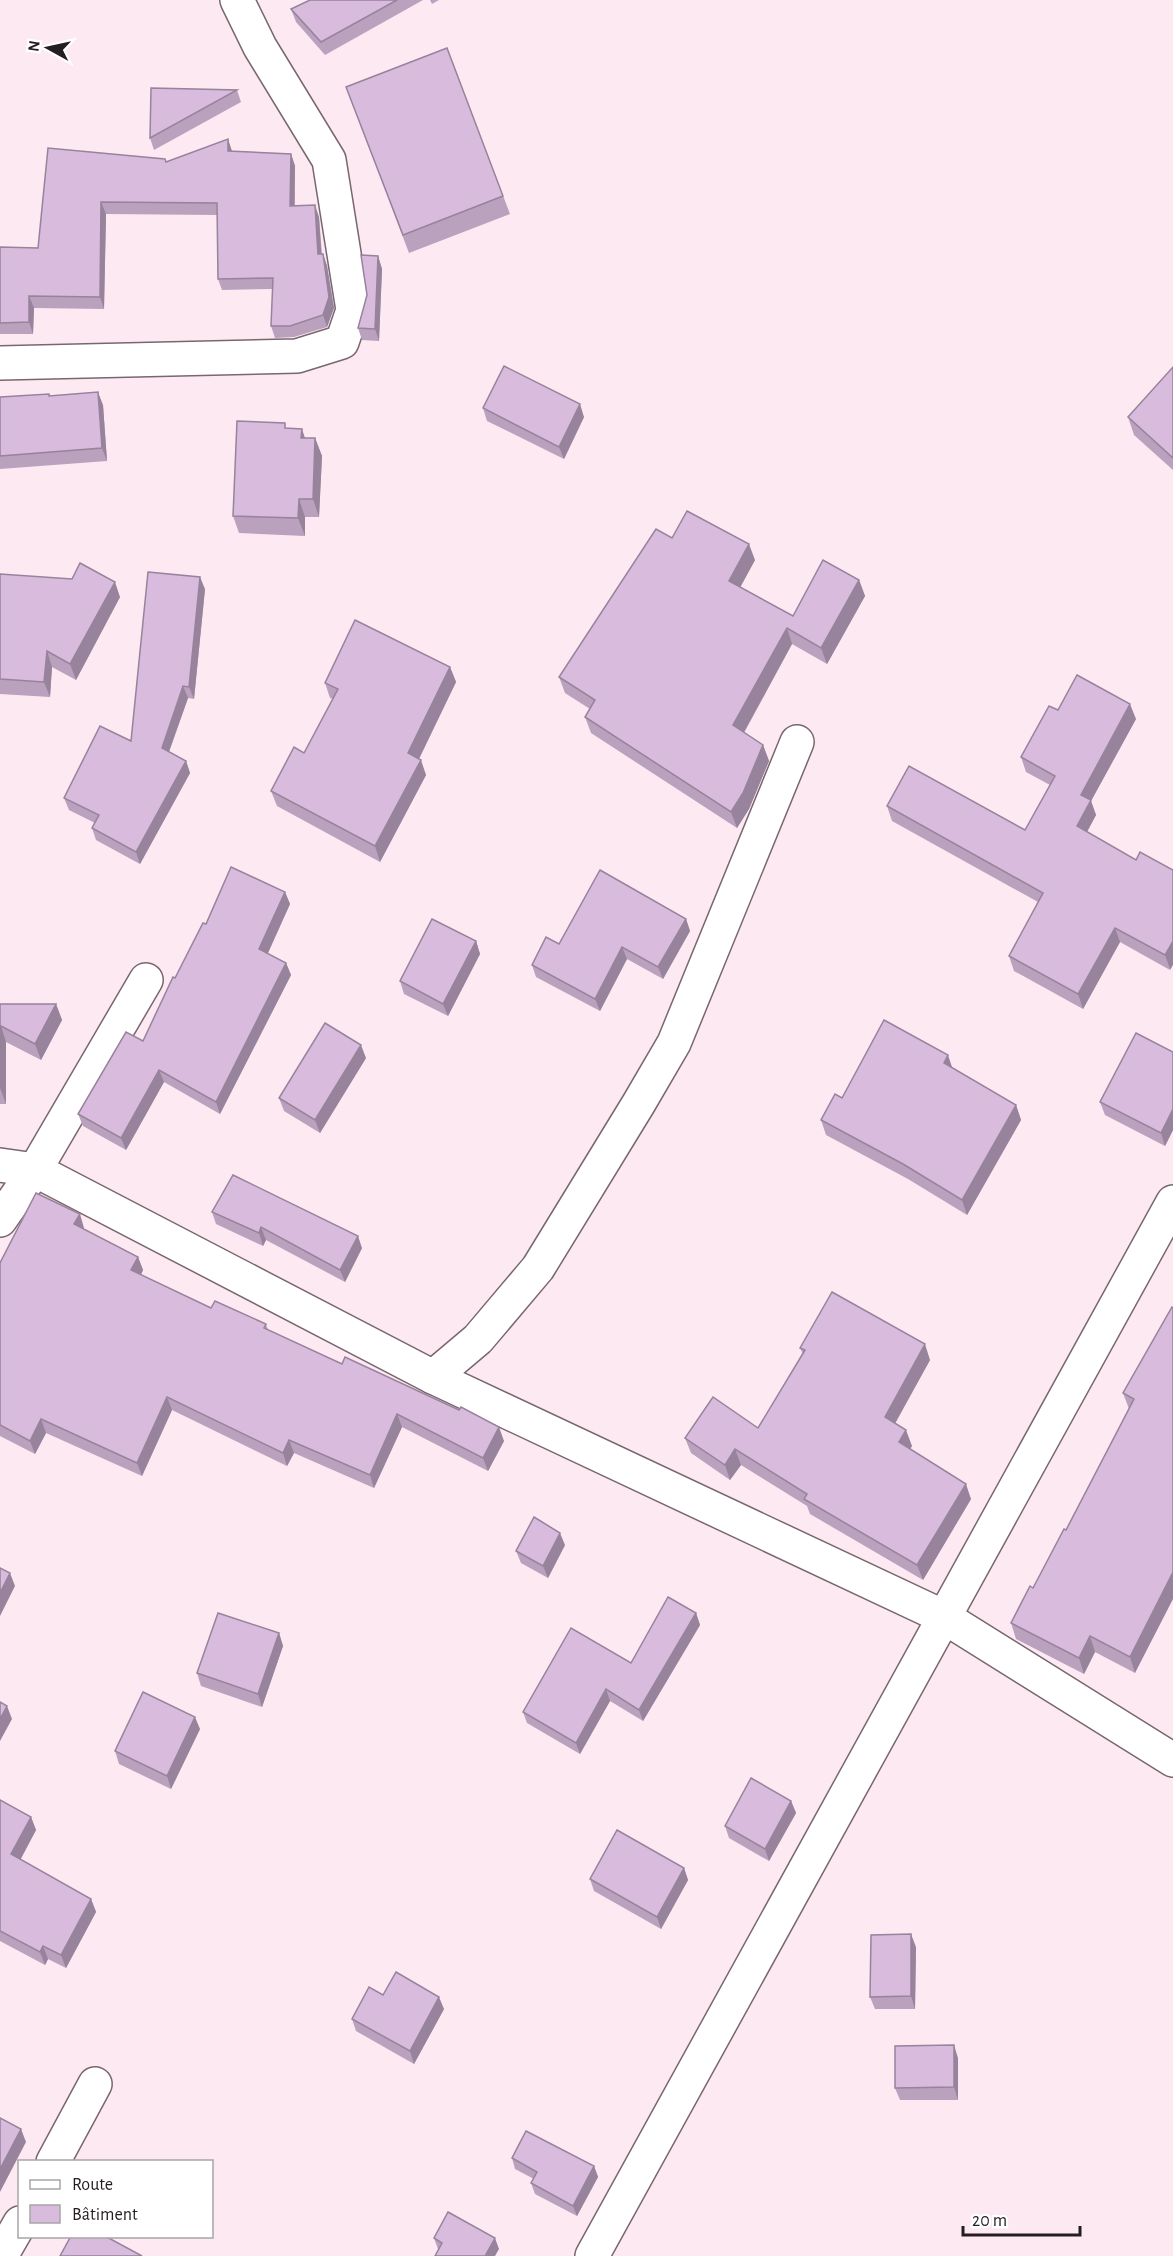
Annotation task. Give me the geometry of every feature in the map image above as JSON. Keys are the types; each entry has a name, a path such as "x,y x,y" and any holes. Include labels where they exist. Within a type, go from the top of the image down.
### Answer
{"street":[{"path":"0,363 297,356 342,342 353,310 329,160 260,47 237,0"},
{"path":"433,1377 478,1339 538,1268 668,1053 797,742"},
{"path":"0,1220 35,1170 146,980"},
{"path":"0,1166 35,1170 433,1377 944,1617 1173,1760"},
{"path":"592,2256 1173,1202"},
{"path":"54,2160 95,2084"},
{"path":"2,2256 18,2227"}],"building":[{"path":"310,0 397,0 321,42 291,9"},
{"path":"447,48 503,196 403,235 346,87"},
{"path":"151,88 237,90 150,138"},
{"path":"228,139 228,151 291,154 290,206 315,205 318,254 323,254 329,297 323,315 290,326 271,326 273,278 218,279 217,203 101,202 100,297 29,296 29,322 0,323 0,247 38,248 48,148 165,159 166,162"},
{"path":"361,255 378,256 375,329 358,328 367,295"},
{"path":"504,366 580,404 559,447 483,408"},
{"path":"1173,367 1173,458 1128,417"},
{"path":"98,392 102,448 0,456 0,397"},
{"path":"237,421 285,423 285,428 302,429 301,438 315,438 313,499 299,499 298,518 233,516"},
{"path":"687,511 749,544 729,581 793,616 823,560 859,580 821,648 787,628 733,725 763,745 743,793 731,812 585,717 595,700 559,677 656,529 672,538"},
{"path":"80,563 115,582 70,664 47,651 44,682 0,679 0,574 72,579"},
{"path":"148,572 200,577 189,687 183,686 162,748 186,761 136,852 92,828 99,815 64,798 100,726 131,741"},
{"path":"355,620 450,667 408,753 421,760 375,846 271,791 294,747 304,753 338,689 325,683"},
{"path":"1077,675 1130,704 1081,795 1091,800 1077,826 1136,860 1140,852 1173,870 1173,941 1165,955 1115,928 1078,994 1009,956 1043,893 887,806 909,766 1025,830 1055,776 1021,757 1049,706 1058,710"},
{"path":"231,867 285,892 259,949 286,963 216,1102 159,1070 121,1138 78,1114 126,1032 143,1041 173,977 175,978 203,923 206,924"},
{"path":"600,870 686,919 658,967 622,947 595,999 532,965 546,937 559,944"},
{"path":"432,919 476,941 443,1004 400,981"},
{"path":"0,1004 56,1004 35,1044 1,1026 0,1088"},
{"path":"884,1020 948,1055 944,1063 1016,1105 962,1200 903,1164 821,1120 835,1094 842,1098"},
{"path":"325,1023 361,1045 315,1120 279,1098"},
{"path":"1136,1033 1173,1052 1173,1109 1161,1133 1100,1102"},
{"path":"233,1175 358,1236 340,1270 261,1227 259,1233 212,1212"},
{"path":"36,1193 80,1214 74,1224 138,1257 131,1270 211,1308 215,1301 266,1324 264,1328 342,1364 345,1357 459,1410 461,1407 499,1427 483,1458 397,1414 370,1475 289,1440 283,1453 167,1397 137,1463 41,1419 30,1441 0,1425 0,1263"},
{"path":"832,1292 925,1344 885,1417 906,1430 899,1442 966,1484 917,1565 804,1499 807,1494 735,1449 725,1465 685,1438 713,1397 758,1428 805,1350 800,1348"},
{"path":"1172,1307 1173,1572 1130,1657 1090,1636 1079,1658 1011,1623 1030,1586 1033,1588 1064,1529 1066,1530 1134,1399 1123,1393"},
{"path":"534,1517 560,1533 543,1566 516,1551"},
{"path":"0,1568 10,1573 0,1593"},
{"path":"668,1597 696,1613 639,1710 606,1689 576,1743 523,1712 571,1628 631,1663"},
{"path":"218,1613 279,1633 258,1694 197,1673"},
{"path":"143,1692 195,1717 167,1776 115,1751"},
{"path":"0,1702 7,1706 0,1719"},
{"path":"751,1778 791,1801 765,1849 725,1826"},
{"path":"0,1800 31,1817 11,1854 91,1899 61,1955 43,1946 40,1952 0,1931"},
{"path":"617,1830 684,1868 657,1917 590,1879"},
{"path":"911,1934 911,1996 870,1997 871,1935"},
{"path":"396,1972 439,1997 410,2051 352,2019 369,1987 383,1995"},
{"path":"954,2045 954,2087 895,2088 895,2046"},
{"path":"0,2118 21,2129 0,2169"},
{"path":"526,2131 594,2166 573,2206 531,2183 537,2172 512,2158"},
{"path":"448,2212 495,2238 485,2256 435,2256 442,2243 434,2238"},
{"path":"70,2238 109,2238 142,2256 60,2256"}]}
